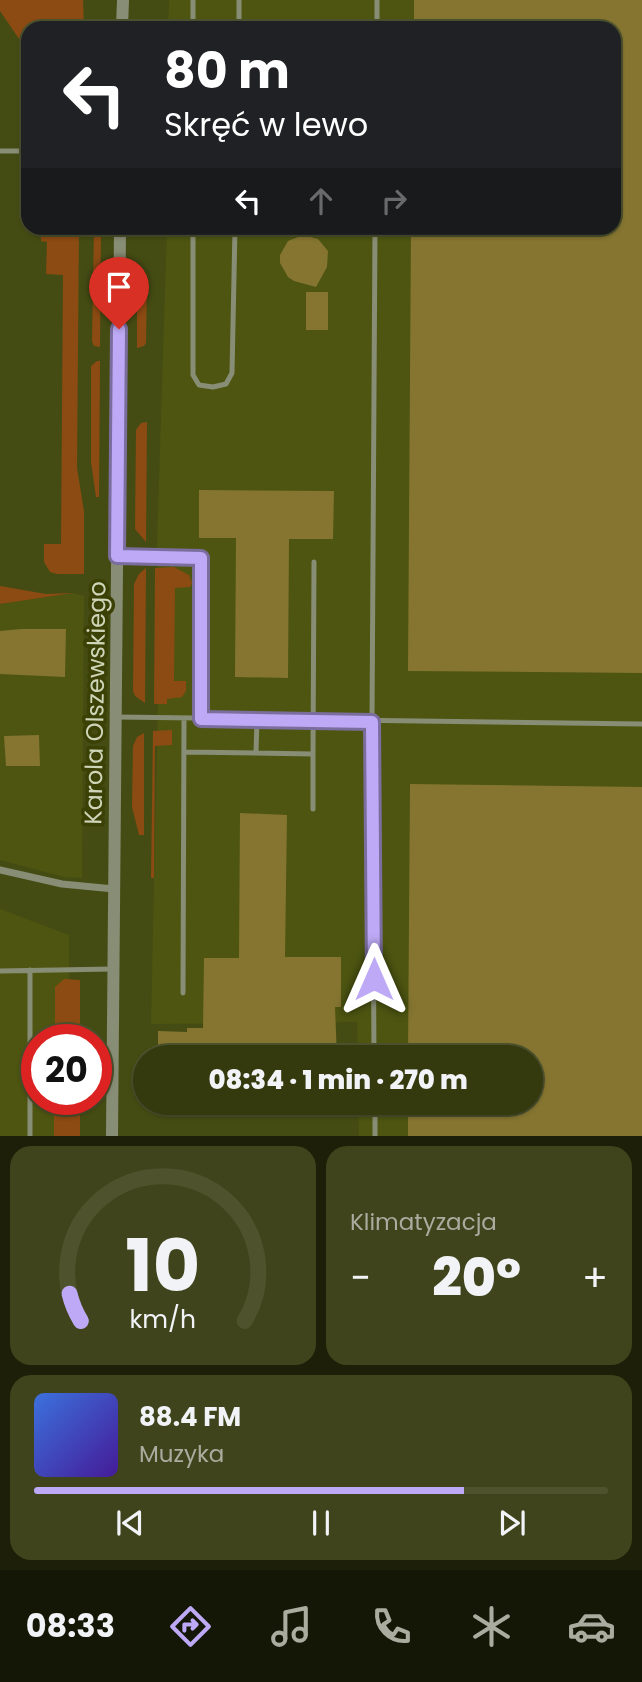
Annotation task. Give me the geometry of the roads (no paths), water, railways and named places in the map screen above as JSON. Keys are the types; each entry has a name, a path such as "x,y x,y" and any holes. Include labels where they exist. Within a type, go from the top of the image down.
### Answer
{"street":[{"path":"122,21 123,0"},
{"name":"Karola Olszewskiego","path":"112,1136 120,235"},
{"path":"0,870 74,886 114,889"}],"lane":[{"path":"192,0 192,21"},
{"path":"239,0 239,21"},
{"path":"377,0 377,21"},
{"path":"0,150 21,151"},
{"path":"193,235 193,375 199,385 213,387 226,384 232,373 235,235"},
{"path":"374,1045 372,722 375,235"},
{"path":"117,556 201,558 201,719"},
{"path":"313,809 314,562"},
{"path":"116,717 642,724"},
{"path":"183,993 184,719"},
{"path":"256,753 257,720"},
{"path":"184,752 313,754"},
{"path":"0,971 114,969"},
{"path":"30,970 30,1136"},
{"path":"375,1115 375,1136"}]}
